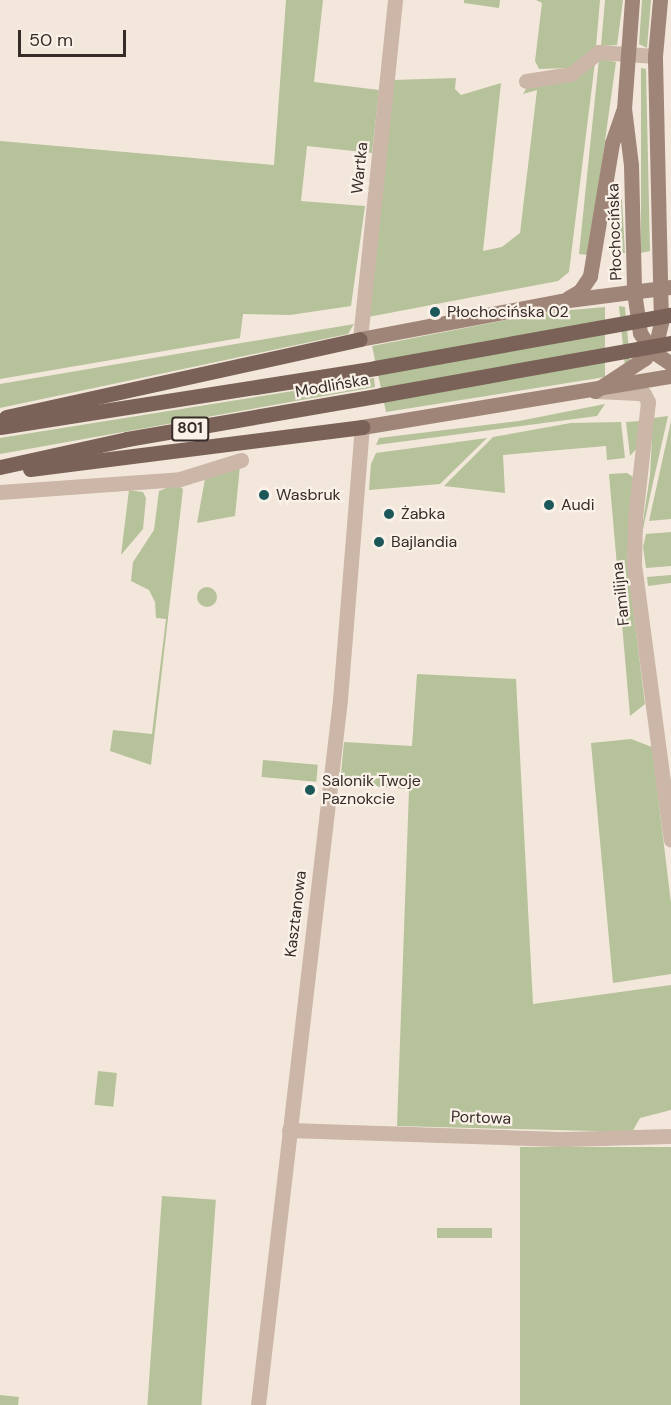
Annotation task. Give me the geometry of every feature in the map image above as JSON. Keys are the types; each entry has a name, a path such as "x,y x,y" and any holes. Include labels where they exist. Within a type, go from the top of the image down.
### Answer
{"main road":[{"name":"Płochocińska","path":"632,0 624,108 631,165 634,291 640,333 652,351 671,364"},
{"path":"595,391 652,351 661,323 665,288 657,195 656,56 660,0"},
{"name":"Płochocińska","path":"561,301 580,291 590,276 612,143 624,108"},
{"path":"657,195 671,234"},
{"path":"0,418 360,339 561,301 665,288"},
{"name":"Modlińska","path":"0,427 375,368 671,315"},
{"name":"Modlińska","path":"0,469 127,440 671,343"},
{"path":"0,469 91,464 362,427 595,391 671,376"}],"street":[{"name":"Wartka","path":"360,339 395,0"},
{"path":"526,81 571,74 598,52 656,56"},
{"name":"Familijna","path":"595,391 644,394 648,402 643,468 635,518 634,564 671,840"},
{"name":"Kasztanowa","path":"258,1405 340,699 362,427"},
{"path":"0,492 180,479 241,460"},
{"name":"Portowa","path":"289,1130 566,1139 671,1136"}],"green space":[{"path":"286,0 323,0 314,82 379,90 372,153 307,146 301,201 365,206 351,306 290,315 243,314 240,338 0,379 0,141 274,165"},
{"path":"464,0 500,0 499,8 464,3"},
{"path":"536,0 600,0 596,47 568,68 539,69 535,61 542,3"},
{"path":"605,0 623,0 617,45 601,46"},
{"path":"642,0 651,0 647,48 639,44"},
{"path":"599,59 616,62 589,255 579,254"},
{"path":"595,62 569,272 558,281 368,317 393,80 456,78 455,89 461,95 501,83 483,251 502,247 520,233 537,90 523,94 528,85 574,80"},
{"path":"641,68 646,69 650,251 641,253"},
{"path":"621,200 625,253 612,254"},
{"path":"619,306 625,307 630,362 625,367"},
{"path":"605,307 605,377 386,412 372,346 548,312"},
{"path":"354,324 348,334 0,408 0,384"},
{"path":"374,378 375,387 0,454 0,438"},
{"path":"605,404 597,416 376,445 379,438 519,421"},
{"path":"668,416 639,548 650,475 653,418"},
{"path":"640,421 638,447 630,456 626,422"},
{"path":"671,421 671,519 649,521"},
{"path":"621,422 625,458 607,460 606,446 503,455 505,493 444,486 493,437 571,423"},
{"path":"487,438 440,484 369,490 371,464 376,453"},
{"path":"240,466 235,516 197,523 205,479"},
{"path":"627,473 638,480 627,559 645,704 630,716 609,474"},
{"path":"176,484 183,489 151,765 110,751 113,730 152,734 166,619 156,618 155,602 149,590 131,581 133,562 154,530 159,491"},
{"path":"129,490 143,492 146,498 143,529 121,555"},
{"path":"671,532 671,566 646,568 643,547 646,534"},
{"path":"671,575 671,583 648,586 647,577"},
{"path":"207,587 214,590 217,597 214,604 207,607 200,604 197,597 200,590"},
{"path":"417,674 516,679 533,1004 671,985 671,1110 640,1118 632,1132 397,1126 409,789 340,784 344,742 412,746"},
{"path":"631,739 652,747 671,903 671,974 613,983 591,743"},
{"path":"263,760 318,765 316,782 262,777"},
{"path":"98,1071 117,1073 113,1107 94,1105"},
{"path":"520,1147 671,1147 671,1405 520,1405"},
{"path":"162,1196 216,1200 202,1405 147,1405"},
{"path":"437,1228 492,1228 492,1238 437,1238"},
{"path":"0,1395 19,1397 18,1405 0,1405"}],"place":[{"name":"Płochocińska 02","path":"435,312"},
{"name":"Wasbruk","path":"264,495"},
{"name":"Audi","path":"549,505"},
{"name":"Żabka","path":"389,514"},
{"name":"Bajlandia","path":"379,542"},
{"name":"Salonik Twoje Paznokcie","path":"310,790"}]}
